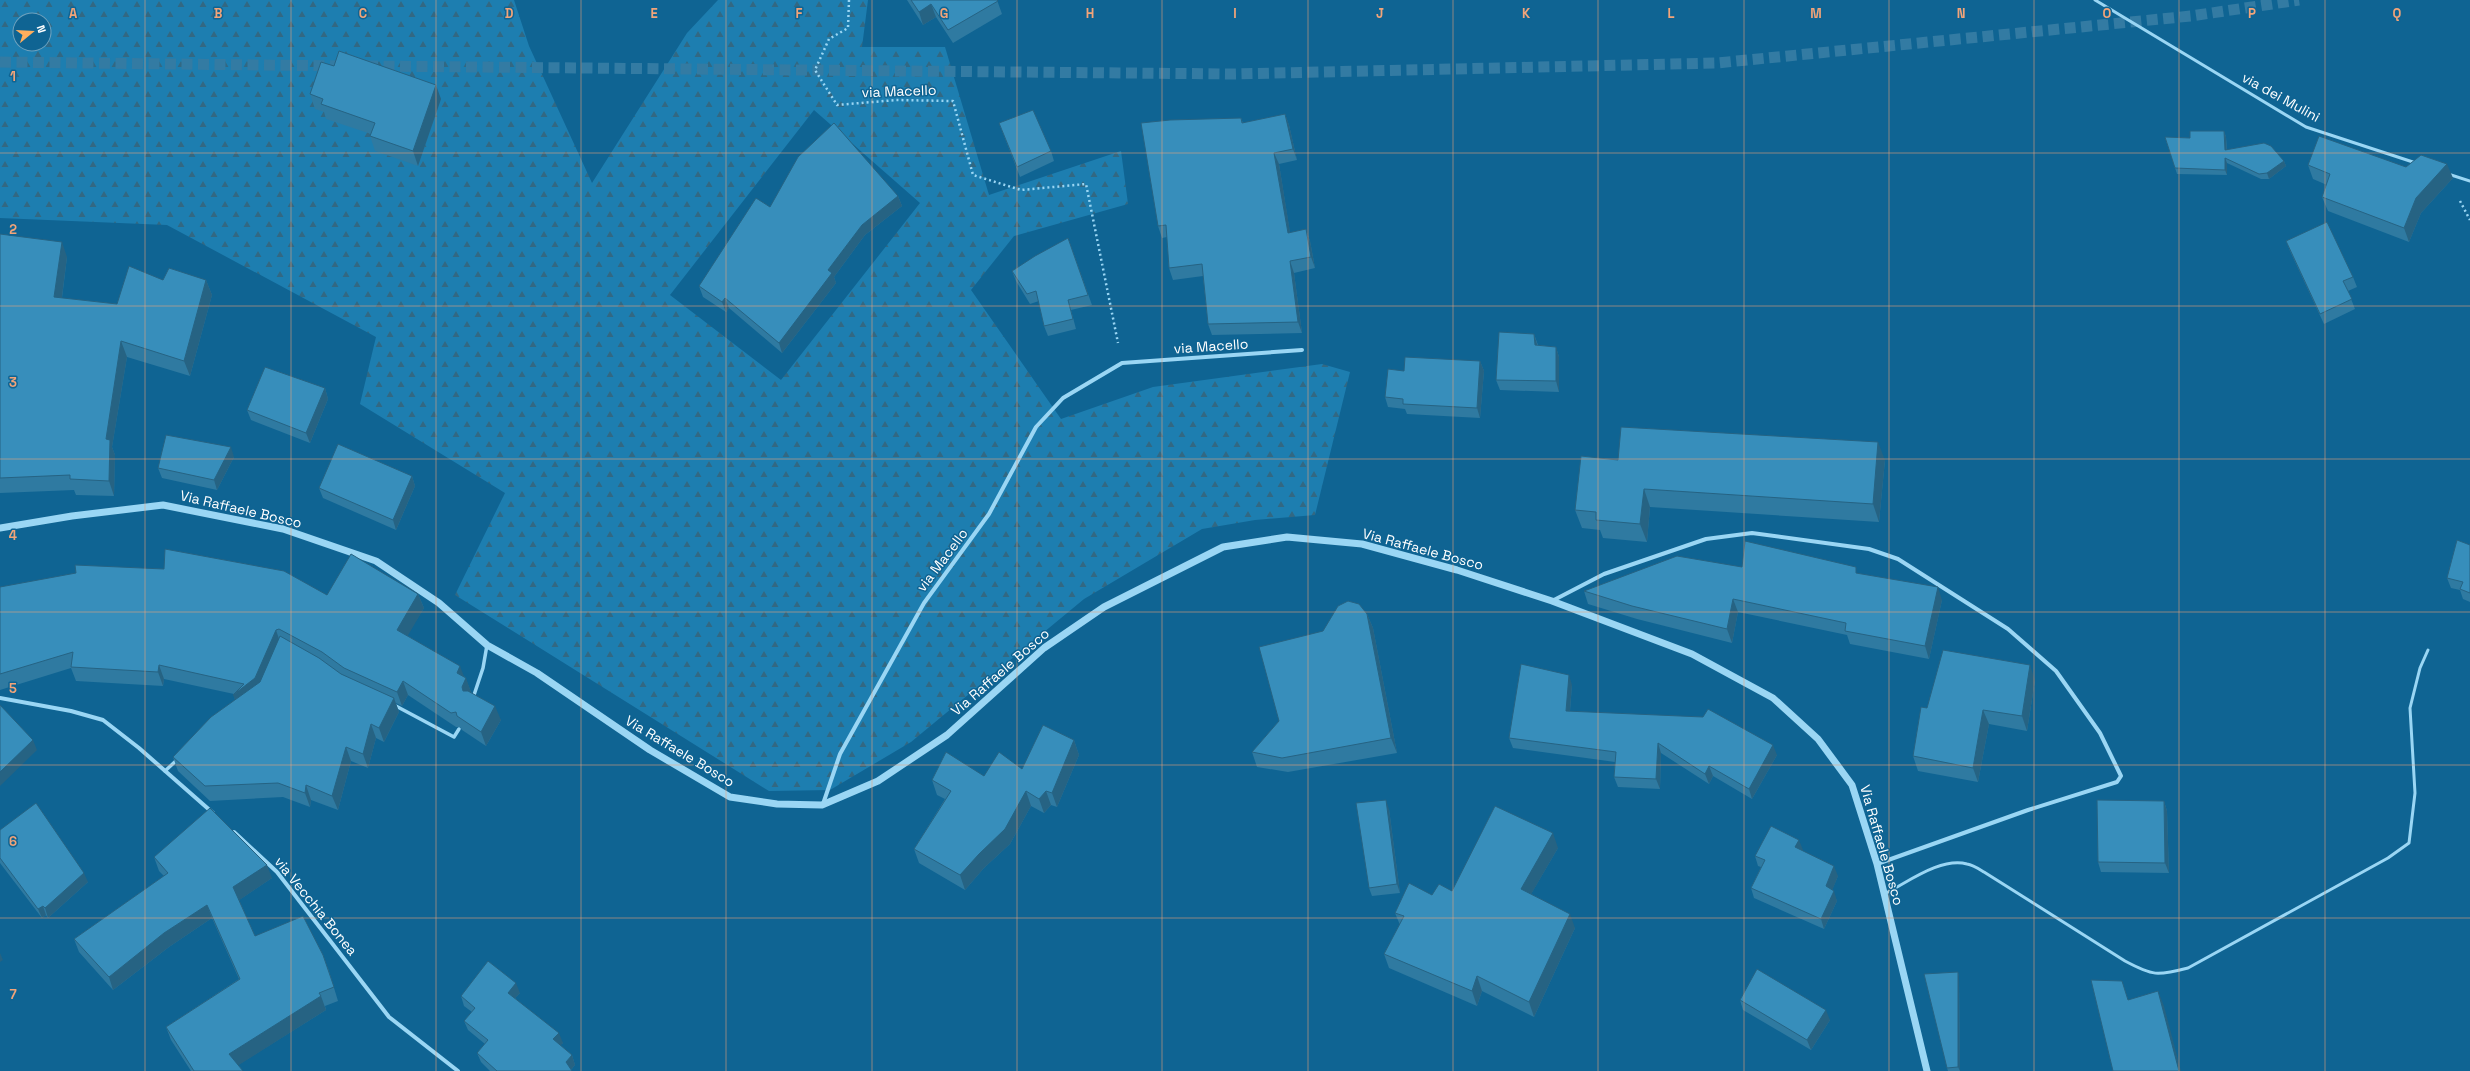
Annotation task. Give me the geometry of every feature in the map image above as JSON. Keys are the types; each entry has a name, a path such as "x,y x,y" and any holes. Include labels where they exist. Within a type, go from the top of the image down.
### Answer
{"street":[{"name":"via Macello","path":"822,805 840,754 924,603 989,514 1036,427 1063,398 1122,363 1302,350"},
{"name":"Via Raffaele Bosco","path":"0,528 72,516 162,505 283,529 376,561 439,603 487,645 537,673 650,750 730,797 777,804 822,805 878,781 947,735 1044,648 1104,607 1223,547 1287,537 1362,544 1457,570 1552,602 1692,654 1773,698 1818,739 1852,785 1876,864 1927,1071"},
{"path":"1552,602 1604,574 1706,539 1752,533 1869,549 1898,559 2008,629 2056,671 2100,733 2121,776 2117,782 2028,810 1876,864"},
{"path":"471,703 483,668 487,645"},
{"path":"0,698 72,711 103,720 219,818"},
{"path":"388,702 454,737 459,728"},
{"path":"165,771 181,756"},
{"name":"via Vecchia Bonea","path":"230,829 277,872 389,1017 458,1071"}],"lane":[{"name":"via dei Mulini","path":"2095,0 2306,127 2423,165"},
{"path":"2443,172 2470,181"},
{"path":"1883,895 1931,870 1950,863 1967,864 1984,872 2125,961 2149,974 2165,974 2188,968 2388,858 2409,843 2415,794 2410,708 2420,668 2428,650"}],"path":[{"name":"via Macello","path":"849,0 848,28 829,39 815,70 837,105 896,100 953,101 973,175 1021,190 1086,184 1122,363"}],"green space":[{"path":"0,0 514,0 529,46 592,183 687,33 718,0 868,0 862,47 945,47 989,195 1121,151 1128,204 1014,236 971,290 1061,419 1153,387 1322,364 1350,372 1315,515 1255,520 1202,529 1084,599 911,742 830,790 769,791 455,595 505,493 360,404 376,337 167,225 0,218","holes":["814,110 920,203 781,380 670,295"]}],"building":[{"path":"911,0 998,1 948,30 931,4 919,12"},
{"path":"339,51 436,85 413,151 370,136 375,123 321,104 323,99 310,94 321,62 334,66"},
{"path":"1033,110 1051,151 1017,167 999,123"},
{"path":"1285,114 1293,149 1274,153 1288,233 1306,229 1311,257 1290,261 1298,322 1208,324 1202,264 1169,268 1166,225 1158,226 1141,123 1170,120 1241,118 1242,123"},
{"path":"834,123 898,196 862,225 828,270 832,273 779,343 725,298 722,302 699,286 756,198 770,207 798,157"},
{"path":"2190,131 2224,131 2225,150 2264,143 2271,146 2284,161 2267,173 2259,174 2225,158 2225,170 2175,168 2165,137 2190,138"},
{"path":"2319,136 2406,167 2421,155 2447,164 2416,198 2404,228 2322,197 2330,174 2308,165"},
{"path":"2327,222 2353,277 2343,281 2352,299 2320,314 2286,241"},
{"path":"0,234 62,242 54,297 117,304 129,266 163,280 169,268 206,280 184,361 121,341 106,439 110,440 109,481 70,479 70,475 0,478"},
{"path":"1068,238 1088,295 1068,300 1073,319 1044,326 1036,291 1027,294 1012,271 1035,256"},
{"path":"1499,332 1534,334 1535,345 1556,347 1556,381 1496,380"},
{"path":"1405,357 1480,361 1477,408 1403,404 1403,399 1385,397 1388,369 1404,371"},
{"path":"265,367 325,388 306,433 247,410"},
{"path":"1621,427 1878,442 1873,504 1644,489 1640,524 1596,520 1596,512 1575,510 1581,456 1618,460"},
{"path":"166,435 231,447 214,480 158,468"},
{"path":"338,444 412,476 393,520 319,488"},
{"path":"2457,540 2470,545 2470,593 2460,589 2463,582 2447,578"},
{"path":"1745,541 1856,567 1856,573 1938,587 1925,646 1845,631 1846,623 1733,599 1727,629 1632,606 1584,591 1677,556 1742,567"},
{"path":"165,549 284,571 327,595 351,554 418,594 397,630 460,666 457,673 466,678 462,687 463,691 468,691 495,706 481,732 457,716 456,712 451,713 403,681 397,692 344,668 322,652 279,629 276,630 255,678 233,695 244,684 159,665 158,672 71,667 73,652 0,674 0,587 76,573 75,565 164,569"},
{"path":"1348,601 1359,604 1367,614 1391,738 1282,758 1252,752 1279,721 1259,647 1323,631 1338,606"},
{"path":"280,636 319,658 341,674 394,698 379,728 371,724 363,754 346,747 332,796 306,785 305,793 278,783 205,786 173,757 211,717 260,682"},
{"path":"1943,650 2030,665 2022,716 1983,710 1973,768 1913,756 1921,707 1927,708"},
{"path":"1521,664 1569,675 1566,711 1703,717 1708,709 1773,745 1749,789 1709,766 1705,774 1658,743 1656,779 1614,777 1616,752 1509,738"},
{"path":"0,705 33,740 0,772"},
{"path":"1043,725 1074,740 1052,793 1046,791 1039,799 1026,791 1005,829 960,875 914,849 951,791 932,780 946,752 984,776 999,752 1022,769"},
{"path":"1386,800 1397,884 1369,888 1356,803"},
{"path":"2097,800 2164,801 2165,863 2098,862"},
{"path":"36,803 84,873 45,908 43,906 38,909 0,858 0,830"},
{"path":"1495,806 1553,833 1521,889 1570,914 1529,1002 1477,976 1472,991 1384,954 1404,916 1395,913 1409,883 1432,895 1439,884 1452,891"},
{"path":"210,808 267,865 233,887 255,936 303,916 323,955 334,987 319,993 321,996 229,1054 243,1071 194,1071 166,1027 240,979 207,905 164,933 109,977 74,939 168,873 154,857"},
{"path":"1771,826 1799,840 1795,847 1834,866 1826,886 1834,891 1821,919 1751,888 1765,860 1755,856"},
{"path":"488,961 516,983 508,993 559,1033 553,1039 572,1055 566,1062 572,1071 497,1071 477,1053 488,1040 464,1021 475,1008 461,996"},
{"path":"1757,969 1826,1010 1807,1040 1740,1000"},
{"path":"1958,972 1958,1067 1947,1068 1924,974"},
{"path":"2091,980 2122,981 2128,1000 2158,991 2179,1071 2113,1071"}],"tunnel":[{"path":"367,66 1233,74 1717,63 2191,16 2299,0"},
{"path":"0,62 348,66"}]}
